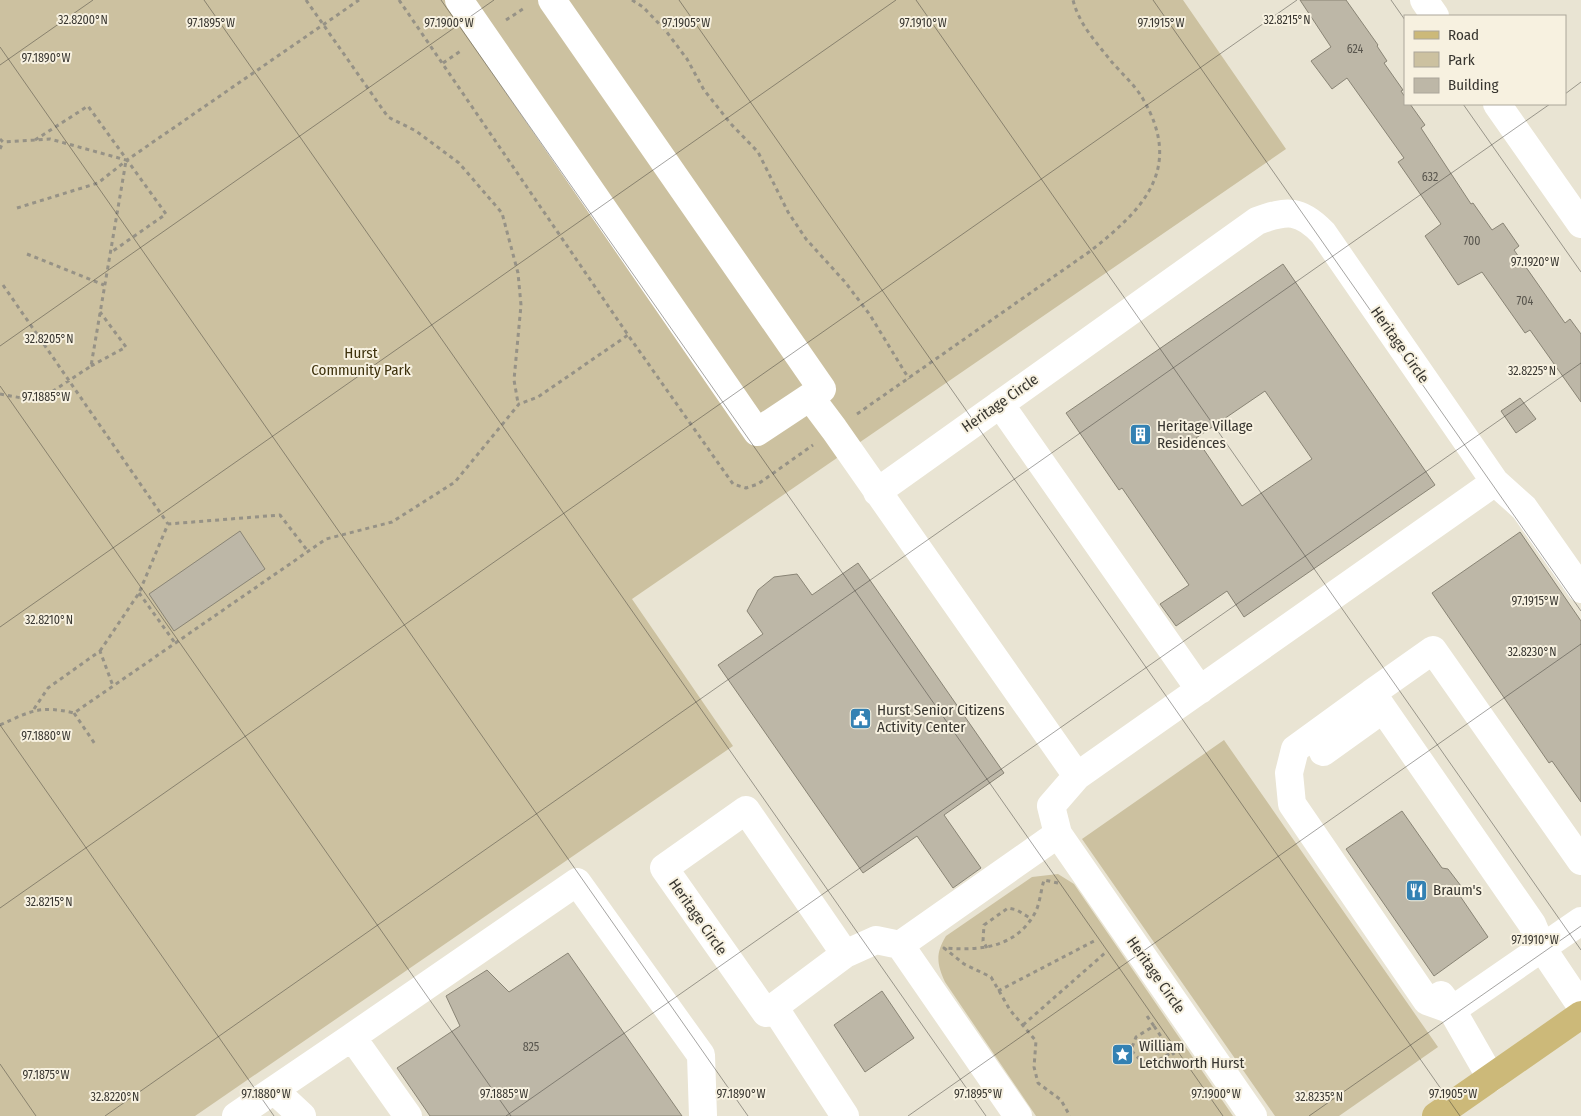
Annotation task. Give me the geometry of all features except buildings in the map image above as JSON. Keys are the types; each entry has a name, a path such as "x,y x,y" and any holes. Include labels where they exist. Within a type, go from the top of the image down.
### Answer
{"main road":[{"path":"1436,1116 1581,1016"}],"street":[{"path":"459,0 757,432 822,389 552,0"},
{"path":"1424,0 1434,15"},
{"path":"1498,105 1581,224"},
{"name":"Heritage Circle","path":"877,492 1257,221 1278,214 1295,213 1310,220 1323,233 1495,482 1078,776 1051,806 1058,834 1253,1116"},
{"path":"810,397 1078,776"},
{"path":"1000,404 1200,690"},
{"path":"1495,482 1524,508 1581,589"},
{"path":"1491,1078 1452,1010 1308,807 1301,789 1303,772 1312,760 1433,650 1581,861"},
{"path":"1378,701 1532,924 1542,948 1581,1006"},
{"name":"Heritage Circle","path":"774,1007 766,1012 664,868 746,810 845,954"},
{"path":"900,945 1058,834"},
{"path":"236,1116 578,882 702,1055 703,1116"},
{"path":"1452,1010 1581,921"},
{"path":"845,1116 774,1007 845,954 876,940 900,945 1018,1116"},
{"path":"352,1037 408,1116"},
{"path":"274,1090 302,1116"}],"path":[{"path":"306,0 388,117 416,131 459,163 502,213 518,273 521,305 514,380 518,404"},
{"path":"17,208 98,183 126,160 359,0"},
{"path":"632,0 643,7 666,30 687,59 704,90 731,124 758,152 788,212 806,239 845,282 870,315 909,379 1089,252 1120,227 1141,205 1154,181 1160,153 1159,133 1142,98 1087,32 1073,0"},
{"path":"35,140 88,106 166,214 110,253"},
{"path":"0,149 2,140 50,139 126,160"},
{"path":"91,366 126,160"},
{"path":"27,254 104,285"},
{"path":"3,285 168,524"},
{"path":"0,394 38,401 91,366 126,346 100,311"},
{"path":"74,713 307,550 326,539 392,522 455,482 518,404 538,397 628,335"},
{"path":"168,524 280,515 307,550"},
{"path":"33,710 48,688 100,650 139,593 168,524"},
{"path":"139,593 175,643"},
{"path":"100,650 113,686"},
{"path":"0,725 33,710 60,710 74,713 94,744"},
{"path":"1060,890 1059,883 1044,880 1036,911 1014,935 987,948 971,950 944,948 964,964 991,977 998,991 1036,1041 1034,1067 1038,1083 1061,1100 1070,1116"},
{"path":"987,948 983,940 984,925 1000,913 1008,908 1017,910 1030,918"},
{"path":"1091,932 1110,961"},
{"path":"998,991 1096,940"},
{"path":"1023,1026 1105,953"},
{"path":"1143,1010 1176,1058"},
{"path":"1154,1026 1136,1037 1131,1050 1139,1060 1148,1063 1156,1062 1172,1052"}],"green space":[{"name":"Hurst Community Park","path":"0,0 1183,0 1286,149 632,599 733,746 195,1116 0,1116"},
{"path":"1224,740 1438,1047 1339,1116 1275,1116 1082,839"},
{"path":"1058,874 1074,884 1233,1116 1036,1116 945,982 938,959 942,942 946,936 1032,877"}],"place":[{"name":"Heritage Village Residences","path":"1141,435"},
{"name":"Hurst Senior Citizens Activity Center","path":"861,719"},
{"name":"Braum's","path":"1417,890"},
{"name":"William Letchworth Hurst","path":"1123,1055"}]}
